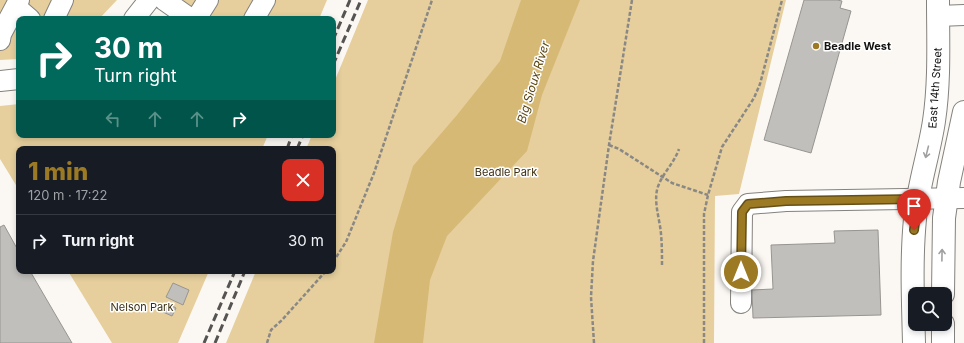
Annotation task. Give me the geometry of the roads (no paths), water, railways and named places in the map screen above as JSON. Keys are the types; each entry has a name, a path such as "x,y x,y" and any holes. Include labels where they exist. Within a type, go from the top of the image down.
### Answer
{"main road":[{"name":"East 14th Street","path":"915,337 913,242 918,199 934,119 939,43 938,8"},
{"path":"943,287 942,254 955,198 964,112"},
{"path":"943,331 943,343"}],"street":[{"path":"55,16 63,0"},
{"path":"136,16 149,0"},
{"path":"164,0 187,16"},
{"path":"198,16 208,0"},
{"path":"256,16 265,0"},
{"path":"0,40 1,34 22,8"},
{"path":"938,8 964,15"},
{"path":"0,81 16,79"},
{"path":"741,303 742,212 748,204 786,201 955,198"}],"water":[{"name":"Big Sioux River","path":"521,0 580,0 542,95 527,151 447,236 430,280 423,343 374,343 393,232 413,166 457,115 500,61"}],"railway":[{"path":"336,33 350,0"},
{"path":"336,58 361,0"},
{"path":"288,146 291,138"},
{"path":"298,146 302,138"},
{"path":"204,343 234,274"},
{"path":"215,343 244,274"}],"place":[{"name":"Beadle West","path":"816,46"}],"park label":[{"name":"Beadle Park","path":"506,172"},
{"name":"Nelson Park","path":"142,307"}]}
